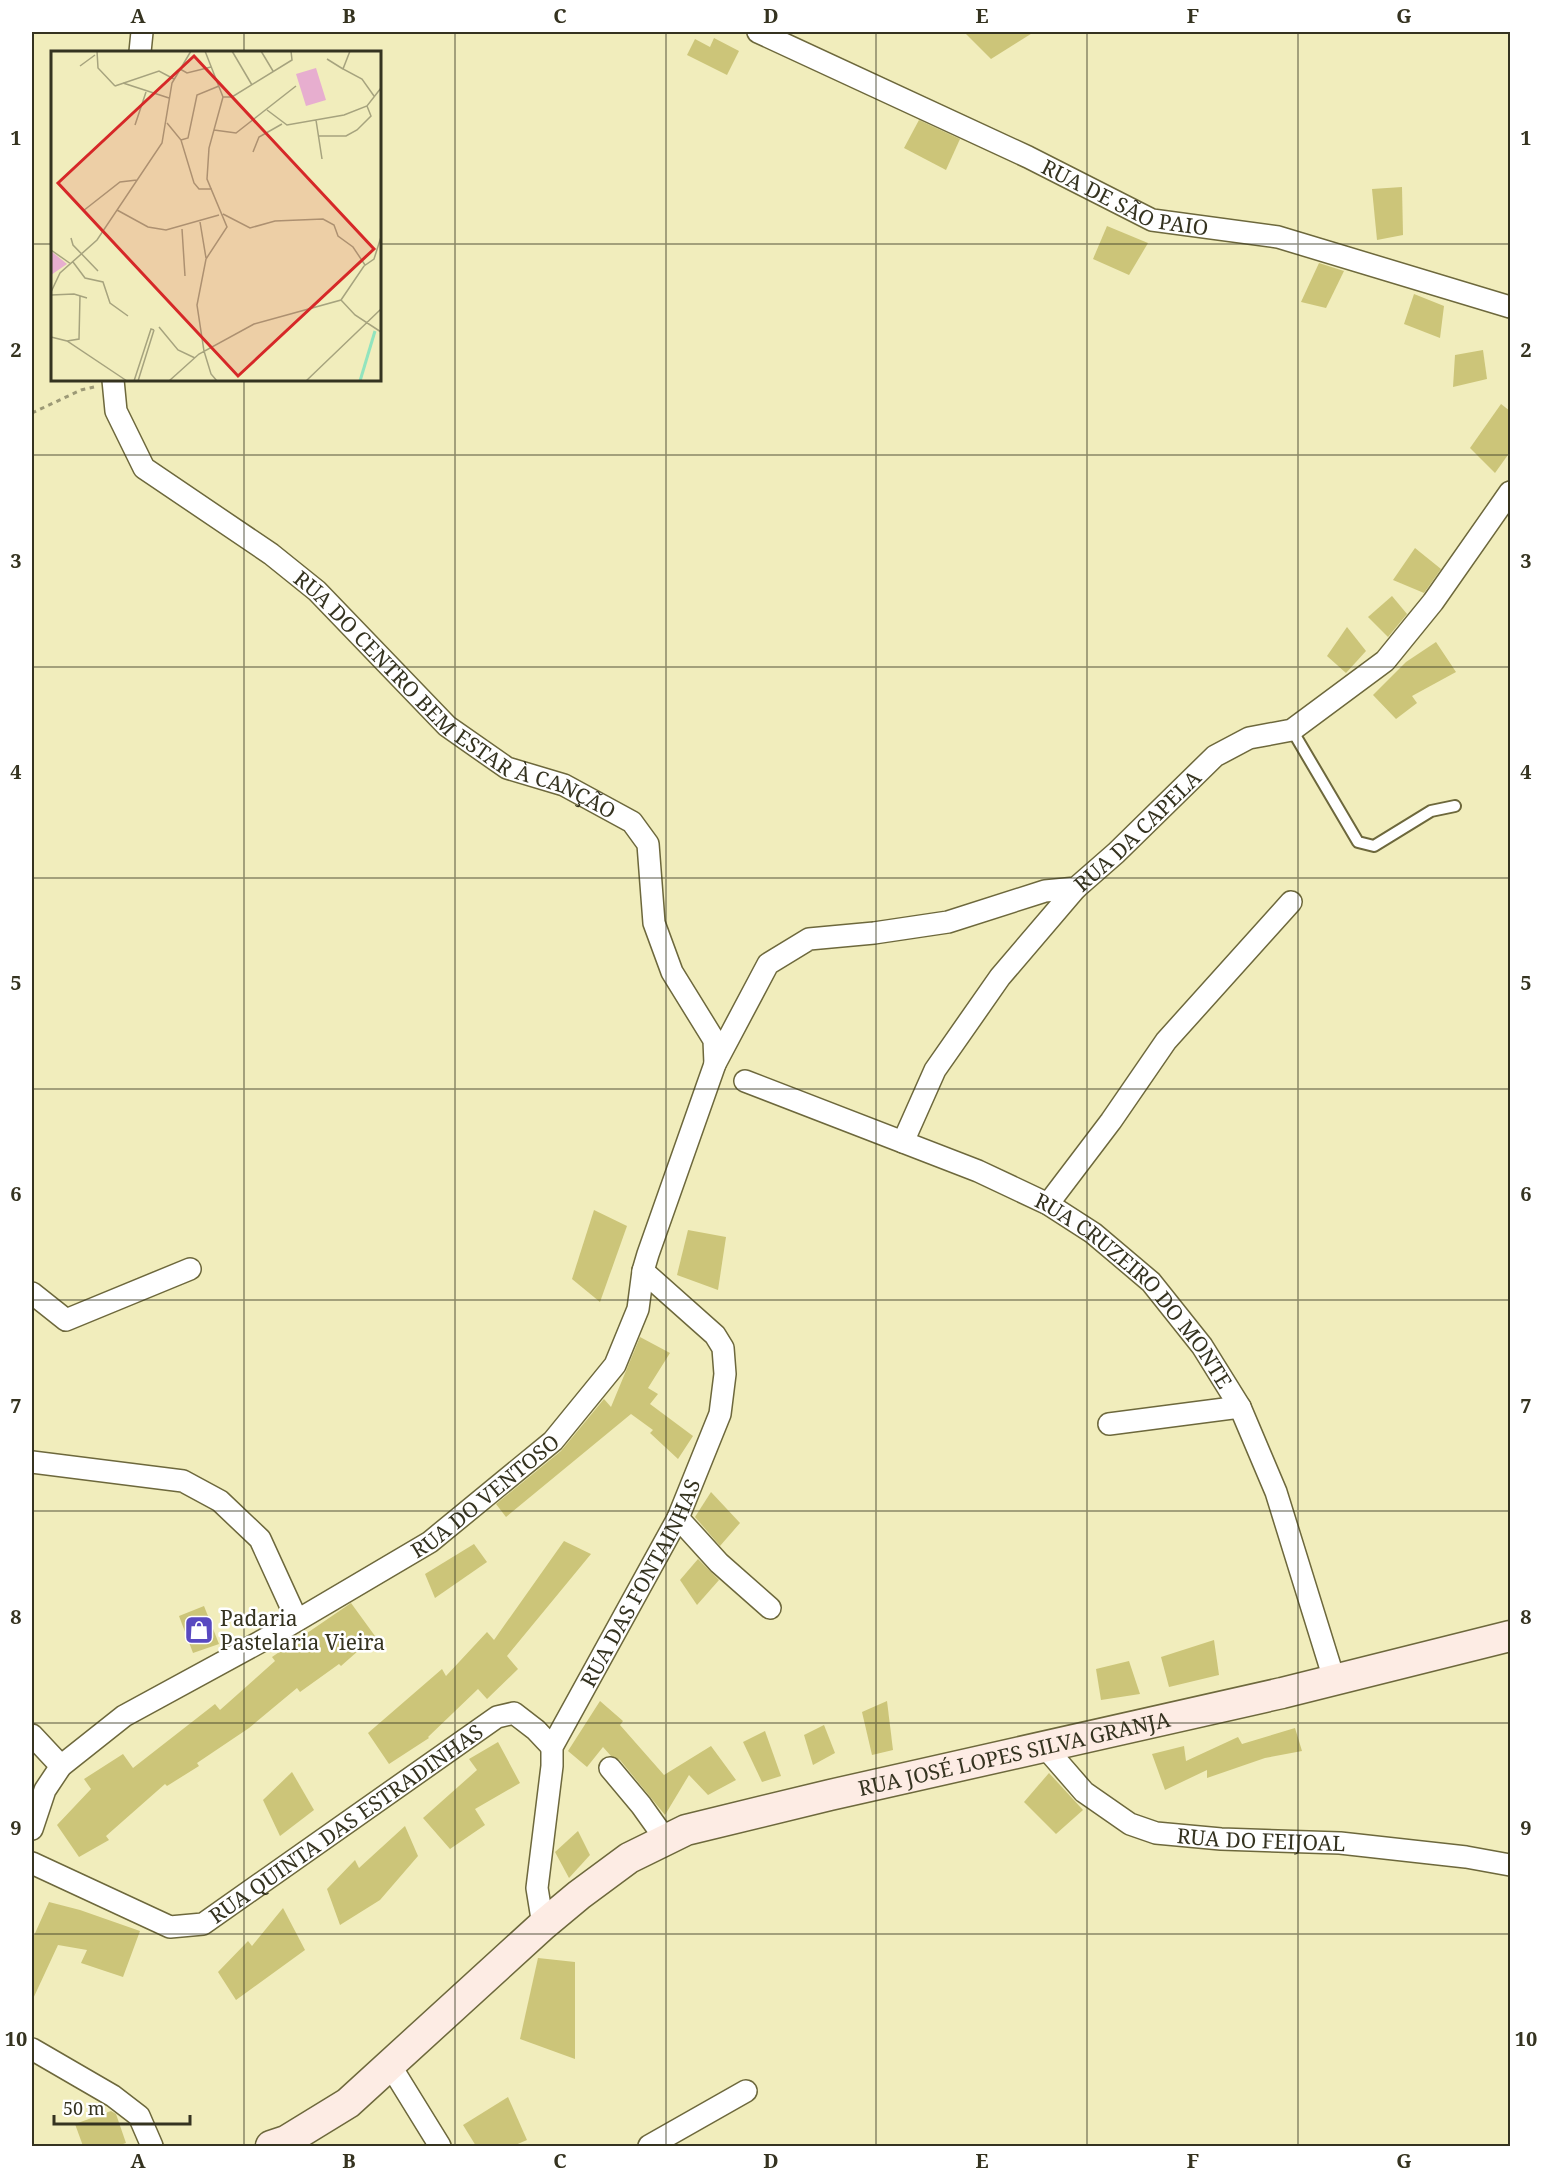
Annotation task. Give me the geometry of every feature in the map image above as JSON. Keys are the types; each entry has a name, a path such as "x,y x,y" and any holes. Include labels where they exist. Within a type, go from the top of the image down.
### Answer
{"main road":[{"name":"RUA JOSÉ LOPES SILVA GRANJA","path":"271,2146 286,2141 348,2103 543,1925 629,1858 686,1830 1282,1693 1510,1636"}],"street":[{"path":"140,51 142,32"},
{"name":"RUA DE SÃO PAIO","path":"758,32 1028,157 1152,220 1278,237 1510,307"},
{"name":"RUA DO CENTRO BEM ESTAR À CANÇÃO","path":"113,381 116,411 144,468 271,554 317,591 447,726 507,768 564,785 632,822 648,844 654,923 672,972 714,1040 715,1064"},
{"name":"RUA DA CAPELA","path":"715,1064 768,964 809,939 874,933 948,922 1045,891 1076,888 1116,853 1138,828 1215,756 1249,738 1292,730 1385,662 1433,602 1510,492"},
{"path":"903,1142 935,1070 1000,977 1076,888"},
{"path":"1048,1204 1111,1121 1166,1041 1291,902"},
{"name":"RUA DO VENTOSO","path":"32,1829 45,1790 61,1766 124,1716 297,1620 430,1542 554,1441 615,1365 638,1310 643,1270 715,1064"},
{"name":"RUA CRUZEIRO DO MONTE","path":"745,1081 978,1171 1048,1204 1093,1233 1151,1281 1202,1346 1240,1407 1276,1492 1335,1679"},
{"path":"32,1293 66,1320 190,1269"},
{"name":"RUA DAS FONTAINHAS","path":"543,1925 537,1888 552,1766 552,1747 678,1518 720,1414 725,1374 723,1348 715,1335 643,1270"},
{"path":"1109,1424 1240,1407"},
{"path":"32,1462 183,1481 220,1501 260,1539 297,1620"},
{"path":"678,1518 719,1563 770,1608"},
{"name":"RUA QUINTA DAS ESTRADINHAS","path":"32,1863 170,1927 203,1924 497,1718 514,1713 536,1730 552,1747"},
{"path":"32,1735 61,1766"},
{"name":"RUA DO FEIJOAL","path":"1044,1746 1084,1792 1130,1824 1156,1833 1221,1839 1340,1843 1466,1857 1510,1865"},
{"path":"610,1768 641,1804 666,1840"},
{"path":"32,2049 113,2096 139,2116 152,2146"},
{"path":"390,2065 440,2146"},
{"path":"648,2146 747,2091"}],"lane":[{"path":"1292,730 1358,842 1374,846 1431,811 1455,806"}],"path":[{"path":"32,414 81,390 113,381"}],"building":[{"path":"964,32 1034,32 991,59"},
{"path":"714,38 739,51 727,75 687,55 695,39 710,47"},
{"path":"919,120 960,139 946,170 904,148"},
{"path":"1402,187 1403,235 1377,240 1372,189"},
{"path":"1107,226 1148,243 1129,275 1093,259"},
{"path":"1319,263 1344,271 1326,308 1301,302"},
{"path":"1414,294 1444,306 1440,338 1404,324"},
{"path":"1483,350 1487,379 1453,387 1455,355"},
{"path":"1501,404 1510,411 1510,452 1495,473 1470,448"},
{"path":"1415,548 1441,569 1424,593 1393,580"},
{"path":"1392,596 1407,614 1388,637 1368,617"},
{"path":"1347,627 1366,651 1346,673 1327,656"},
{"path":"1436,642 1456,672 1412,696 1417,703 1396,719 1373,695 1406,662"},
{"path":"594,1210 627,1226 600,1302 572,1279"},
{"path":"688,1230 726,1237 718,1290 677,1275"},
{"path":"640,1337 670,1353 648,1388 658,1394 650,1404 693,1436 678,1459 650,1433 653,1430 631,1414 506,1517 496,1504 561,1451 604,1399 611,1407"},
{"path":"711,1492 740,1523 720,1546 695,1517"},
{"path":"564,1541 591,1554 507,1656 518,1669 487,1699 478,1689 429,1738 389,1764 368,1733 442,1669 446,1676 487,1632 494,1640"},
{"path":"474,1544 487,1562 435,1598 425,1574"},
{"path":"698,1559 719,1580 697,1605 680,1580"},
{"path":"351,1603 375,1636 341,1666 339,1664 300,1692 297,1688 249,1728 197,1763 199,1766 167,1786 165,1784 106,1836 109,1840 79,1857 57,1825 91,1789 84,1779 123,1754 133,1768 215,1704 220,1710 275,1661 272,1657"},
{"name":"Padaria Pastelaria Vieira","path":"204,1606 219,1644 193,1653 179,1616"},
{"path":"1214,1640 1219,1675 1169,1687 1161,1657"},
{"path":"1129,1661 1140,1694 1101,1700 1096,1669"},
{"path":"600,1701 623,1721 620,1725 664,1775 711,1746 736,1780 708,1795 689,1775 665,1815 620,1760 611,1756 603,1747 587,1767 568,1751"},
{"path":"887,1701 893,1750 872,1755 862,1712"},
{"path":"824,1725 835,1753 813,1765 804,1735"},
{"path":"1295,1728 1302,1751 1265,1758 1207,1778 1207,1770 1165,1790 1152,1754 1184,1746 1186,1761 1238,1737 1242,1744"},
{"path":"765,1731 781,1776 762,1782 743,1742"},
{"path":"498,1742 520,1783 475,1809 485,1825 450,1849 423,1818 477,1770 469,1759"},
{"path":"292,1772 314,1810 280,1836 263,1800"},
{"path":"1049,1773 1083,1810 1056,1834 1024,1802"},
{"path":"405,1826 418,1856 380,1900 340,1925 327,1889 355,1860 359,1868"},
{"path":"578,1831 590,1855 569,1878 555,1852"},
{"path":"49,1902 140,1931 123,1977 81,1963 87,1950 58,1945 32,2001 32,1940"},
{"path":"283,1908 305,1950 236,2000 218,1972 248,1941 252,1946"},
{"path":"538,1958 575,1962 575,2059 520,2039"},
{"path":"508,2097 527,2140 513,2146 476,2146 463,2125"},
{"path":"111,2111 116,2114 126,2143 117,2146 83,2146 75,2124"}],"place":[{"name":"Padaria Pastelaria Vieira","path":"199,1630"}]}
